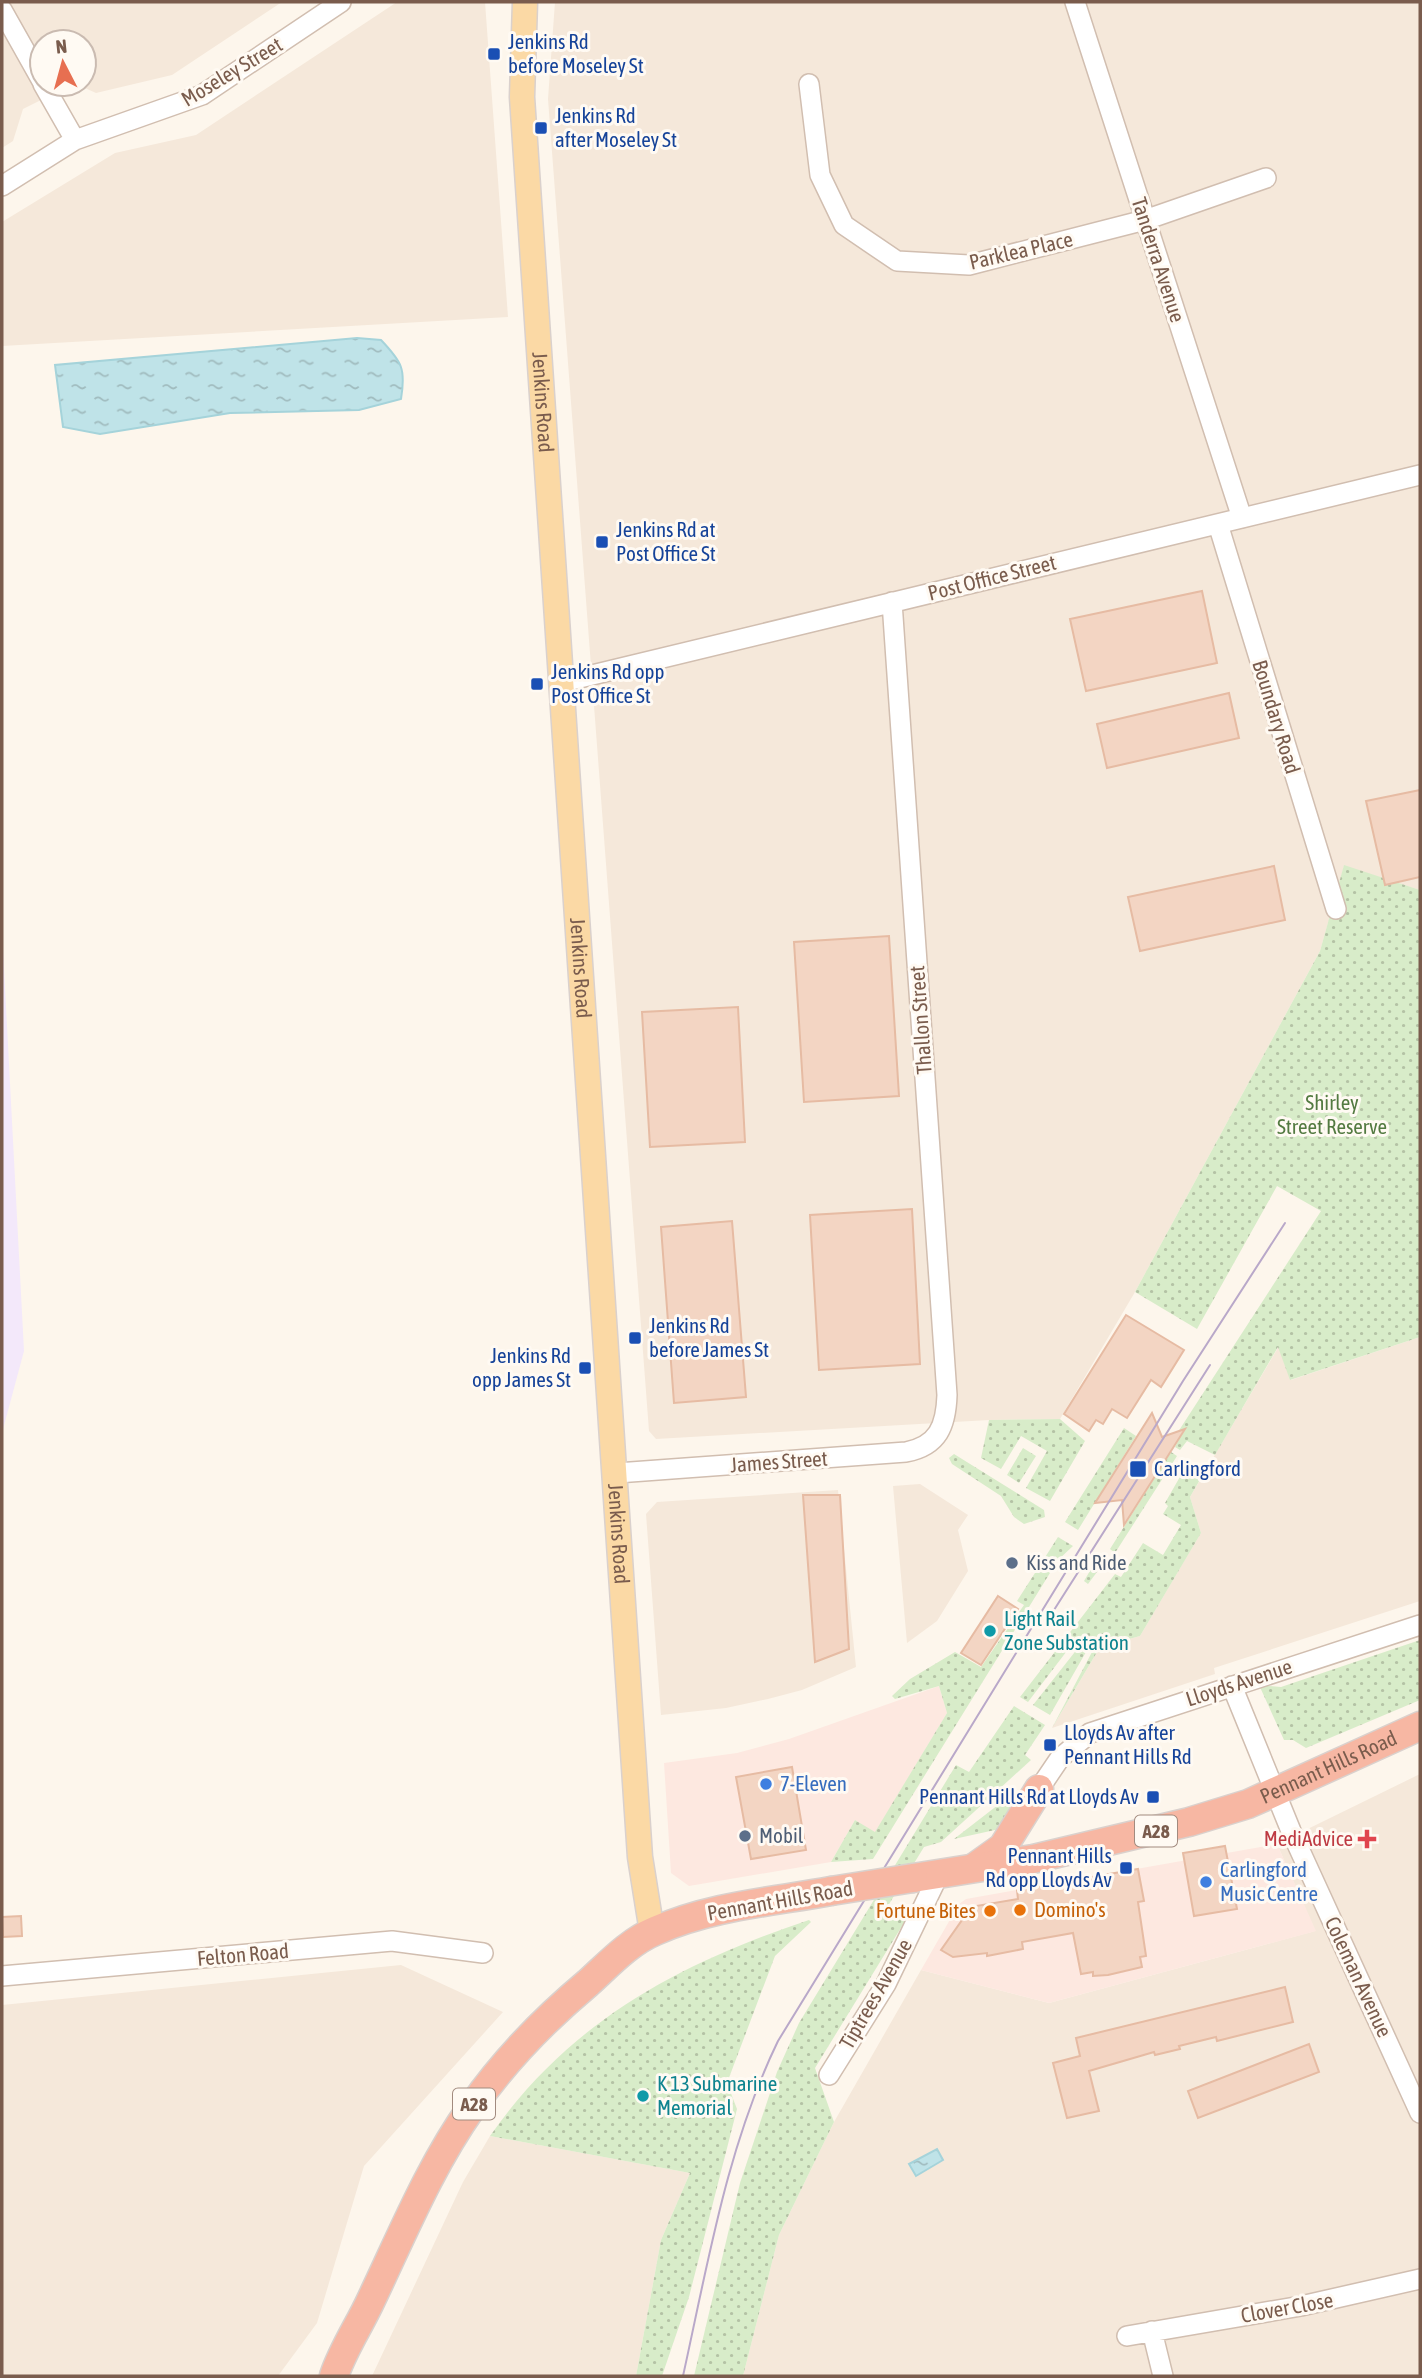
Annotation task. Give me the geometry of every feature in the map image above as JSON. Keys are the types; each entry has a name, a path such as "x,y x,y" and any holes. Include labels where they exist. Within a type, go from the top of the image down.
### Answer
{"highway":[{"name":"Pennant Hills Road","path":"313,2376 337,2367 360,2325 420,2197 472,2107 559,2007 626,1948 652,1931 723,1908 973,1868 1115,1841 1189,1822 1276,1792 1420,1726"},
{"path":"973,1868 1003,1847 1039,1788"}],"main road":[{"name":"Jenkins Road","path":"525,2 522,97 617,1474 640,1857 652,1931"}],"street":[{"name":"Moseley Street","path":"2,186 75,140 202,95 341,2"},
{"name":"Tanderra Avenue","path":"1075,2 1242,518"},
{"path":"2,10 28,56"},
{"name":"Parklea Place","path":"808,84 820,175 844,225 897,261 969,265 1145,220 1266,178"},
{"path":"51,98 75,140"},
{"name":"Post Office Street","path":"563,682 1420,475"},
{"name":"Boundary Road","path":"1218,524 1336,909"},
{"name":"Thallon Street","path":"892,602 947,1395 946,1416 938,1437"},
{"name":"James Street","path":"617,1474 906,1452 923,1447 938,1437"},
{"name":"Lloyds Avenue","path":"1039,1788 1065,1752 1090,1733 1420,1625"},
{"name":"Coleman Avenue","path":"1233,1686 1276,1792 1420,2113"},
{"name":"Tiptrees Avenue","path":"830,2075 886,1984 926,1876"},
{"name":"Felton Road","path":"2,1976 392,1941 483,1953"},
{"name":"Clover Close","path":"1127,2336 1301,2306 1420,2280"},
{"path":"1152,2332 1164,2376"}],"shaded area":[{"path":"2,2 282,2 172,75 98,93 98,28 28,28 28,98 45,98 23,109 13,141 2,148"},
{"path":"397,2 485,2 508,317 2,346 2,222 115,153 196,135"},
{"path":"555,2 1420,2 1420,890 1344,866 1320,951 1135,1292 1060,1419 989,1420 656,1439 649,1431 548,99"},
{"path":"2,930 24,1351 2,1433"},
{"path":"1420,1337 1420,1601 1214,1668 1215,1674 1052,1728 1100,1647 1140,1636 1201,1533 1190,1497 1279,1346 1291,1380"},
{"path":"920,1484 968,1515 958,1530 968,1571 937,1621 907,1643 893,1486"},
{"path":"838,1490 856,1667 802,1690 768,1699 726,1708 661,1715 646,1514 657,1502"},
{"path":"939,1686 947,1713 875,1833 855,1820 831,1862 689,1886 671,1873 664,1763 737,1753 789,1739"},
{"path":"1420,1774 1420,2376 743,2376 779,2235 834,2122 921,1970 1049,2003 1315,1931 1277,1844"},
{"path":"1277,1844 1316,1931 1049,2003 921,1970 959,1904 966,1899"},
{"path":"401,1965 503,2012 364,2166 317,2323 278,2376 2,2376 2,2005"},
{"path":"490,2136 690,2173 661,2240 636,2376 372,2376 463,2182"}],"green space":[{"name":"Shirley Street Reserve","path":"1344,865 1420,890 1420,1337 1290,1380 1278,1347 1215,1455 1187,1441 1180,1450 1175,1447 1180,1437 1176,1435 1321,1211 1277,1186 1197,1329 1135,1292 1320,951"},
{"path":"1060,1419 1085,1441 1050,1501 1026,1488 1047,1451 1021,1436 1001,1469 981,1458 989,1420"},
{"path":"1124,1428 1136,1436 1078,1530 1065,1522"},
{"path":"1023,1448 1036,1456 1019,1483 1007,1475"},
{"path":"1171,1452 1177,1456 1115,1553 1110,1549"},
{"path":"954,1454 1044,1510 1045,1517 1024,1524 1014,1517 1001,1496 952,1464 949,1458"},
{"path":"1189,1461 1205,1471 1190,1497 1201,1533 1140,1636 1100,1647 1052,1728 1092,1652 1099,1647 1076,1639 1028,1702 1020,1697 1115,1574 1121,1577 1143,1543 1163,1555 1181,1525 1163,1514 1168,1506 1165,1503"},
{"path":"1058,1537 1073,1546 1058,1560 873,1859 831,1862 855,1820 875,1832 947,1713 939,1686 895,1699 892,1696 910,1679 955,1652 981,1667 1024,1605 1017,1601"},
{"path":"1092,1557 1103,1564 1088,1584 1084,1581 1091,1569"},
{"path":"1420,1640 1420,1700 1306,1748 1293,1740 1284,1740 1259,1685 1281,1687"},
{"path":"1078,1648 1086,1652 1050,1715 1033,1705"},
{"path":"1014,1706 1045,1725 1025,1755 1031,1760 941,1842 924,1847 883,1914 907,1910 910,1913 815,2068 834,2122 779,2235 743,2376 694,2376 740,2183 777,2072 799,2023 956,1765 969,1772"},
{"path":"1016,1791 1019,1796 1004,1828 954,1839"},
{"path":"809,1920 811,1922 775,1956 727,2083 737,2109 689,2297 662,2376 636,2376 661,2240 690,2173 490,2136 521,2095 555,2060 592,2028 631,2001 716,1956"}],"water":[{"path":"357,338 381,340 394,354 401,366 401,399 359,410 230,413 100,434 63,427 55,365"},
{"path":"937,2149 943,2160 916,2176 909,2164"}],"building":[{"path":"1202,591 1217,663 1086,691 1070,619"},
{"path":"1229,693 1239,738 1107,768 1097,724"},
{"path":"1420,790 1420,877 1385,885 1366,801"},
{"path":"1274,866 1285,920 1140,951 1128,897"},
{"path":"889,936 899,1096 804,1102 794,942"},
{"path":"738,1007 745,1142 650,1147 642,1012"},
{"path":"912,1209 920,1364 819,1370 810,1215"},
{"path":"732,1221 746,1397 674,1403 661,1227"},
{"path":"1126,1315 1184,1350 1161,1387 1151,1380 1127,1418 1112,1409 1103,1424 1096,1420 1089,1431 1064,1414"},
{"path":"1152,1413 1162,1437 1185,1429 1124,1525 1122,1500 1095,1503"},
{"path":"803,1495 840,1495 849,1649 815,1662"},
{"name":"Light Rail Zone Substation","path":"998,1596 1018,1609 981,1665 961,1653"},
{"path":"792,1767 806,1850 751,1859 736,1777"},
{"path":"1225,1846 1237,1909 1194,1916 1183,1853"},
{"path":"1138,1869 1144,1901 1138,1902 1146,1956 1140,1957 1142,1967 1108,1975 1093,1976 1093,1972 1081,1974 1073,1933 1022,1942 1023,1949 987,1956 987,1953 953,1957 941,1950 962,1920 964,1908 1018,1899 1017,1890"},
{"path":"21,1916 22,1936 3,1937 2,1917"},
{"path":"1285,1987 1293,2022 1217,2041 1216,2037 1179,2046 1180,2049 1155,2055 1154,2052 1089,2071 1099,2111 1067,2118 1053,2063 1080,2056 1076,2038"},
{"path":"1309,2044 1319,2072 1198,2118 1188,2091"}],"tram line":[{"path":"683,2376 732,2163 760,2081 778,2041 1183,1381 1285,1223"},
{"path":"1054,1610 1210,1365"}],"place":[{"name":"Jenkins Rd before Moseley St","path":"494,54"},
{"name":"Jenkins Rd after Moseley St","path":"541,128"},
{"name":"Jenkins Rd at Post Office St","path":"602,542"},
{"name":"Jenkins Rd opp Post Office St","path":"537,684"},
{"name":"Jenkins Rd before James St","path":"635,1338"},
{"name":"Jenkins Rd opp James St","path":"585,1368"},
{"name":"Carlingford","path":"1138,1469"},
{"name":"Kiss and Ride","path":"1012,1563"},
{"name":"Light Rail Zone Substation","path":"990,1631"},
{"name":"Lloyds Av after Pennant Hills Rd","path":"1050,1745"},
{"name":"7-Eleven","path":"766,1784"},
{"name":"Pennant Hills Rd at Lloyds Av","path":"1153,1797"},
{"name":"Mobil","path":"745,1836"},
{"name":"MediAdvice","path":"1367,1839"},
{"name":"Pennant Hills Rd opp Lloyds Av","path":"1126,1868"},
{"name":"Carlingford Music Centre","path":"1206,1882"},
{"name":"Domino's","path":"1020,1910"},
{"name":"Fortune Bites","path":"990,1911"},
{"name":"K 13 Submarine Memorial","path":"643,2096"}]}
